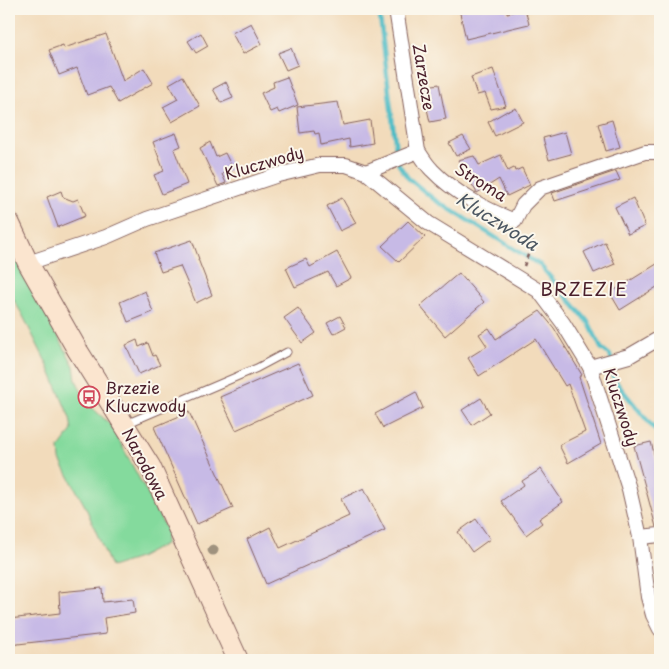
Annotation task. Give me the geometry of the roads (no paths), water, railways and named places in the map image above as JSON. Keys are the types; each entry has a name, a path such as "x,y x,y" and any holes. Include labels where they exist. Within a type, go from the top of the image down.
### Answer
{"street":[{"name":"Zarzecze","path":"396,9 413,152"},
{"name":"Stroma","path":"413,152 450,185 491,212 515,221 523,205 540,188 645,152 660,152"},
{"path":"372,169 413,152"},
{"name":"Kluczwody","path":"28,262 106,237 147,220 278,174 320,165 346,165 372,169 428,223 539,291 595,366 629,489 640,537 648,597 660,629"},
{"name":"Narodowa","path":"9,222 28,262 78,351 150,466 238,660"},
{"path":"595,366 629,356 660,338"},
{"path":"640,537 660,535"}],"lane":[{"path":"124,424 257,368 287,352"}],"waterway":[{"name":"Kluczwoda","path":"379,9 399,165 408,178 435,200 540,265 589,323 601,348 610,355 613,366 612,375 660,436"}],"place":[{"name":"Brzezie Kluczwody","path":"89,397"}],"district":[{"name":"BRZEZIE","path":"584,289"}]}
